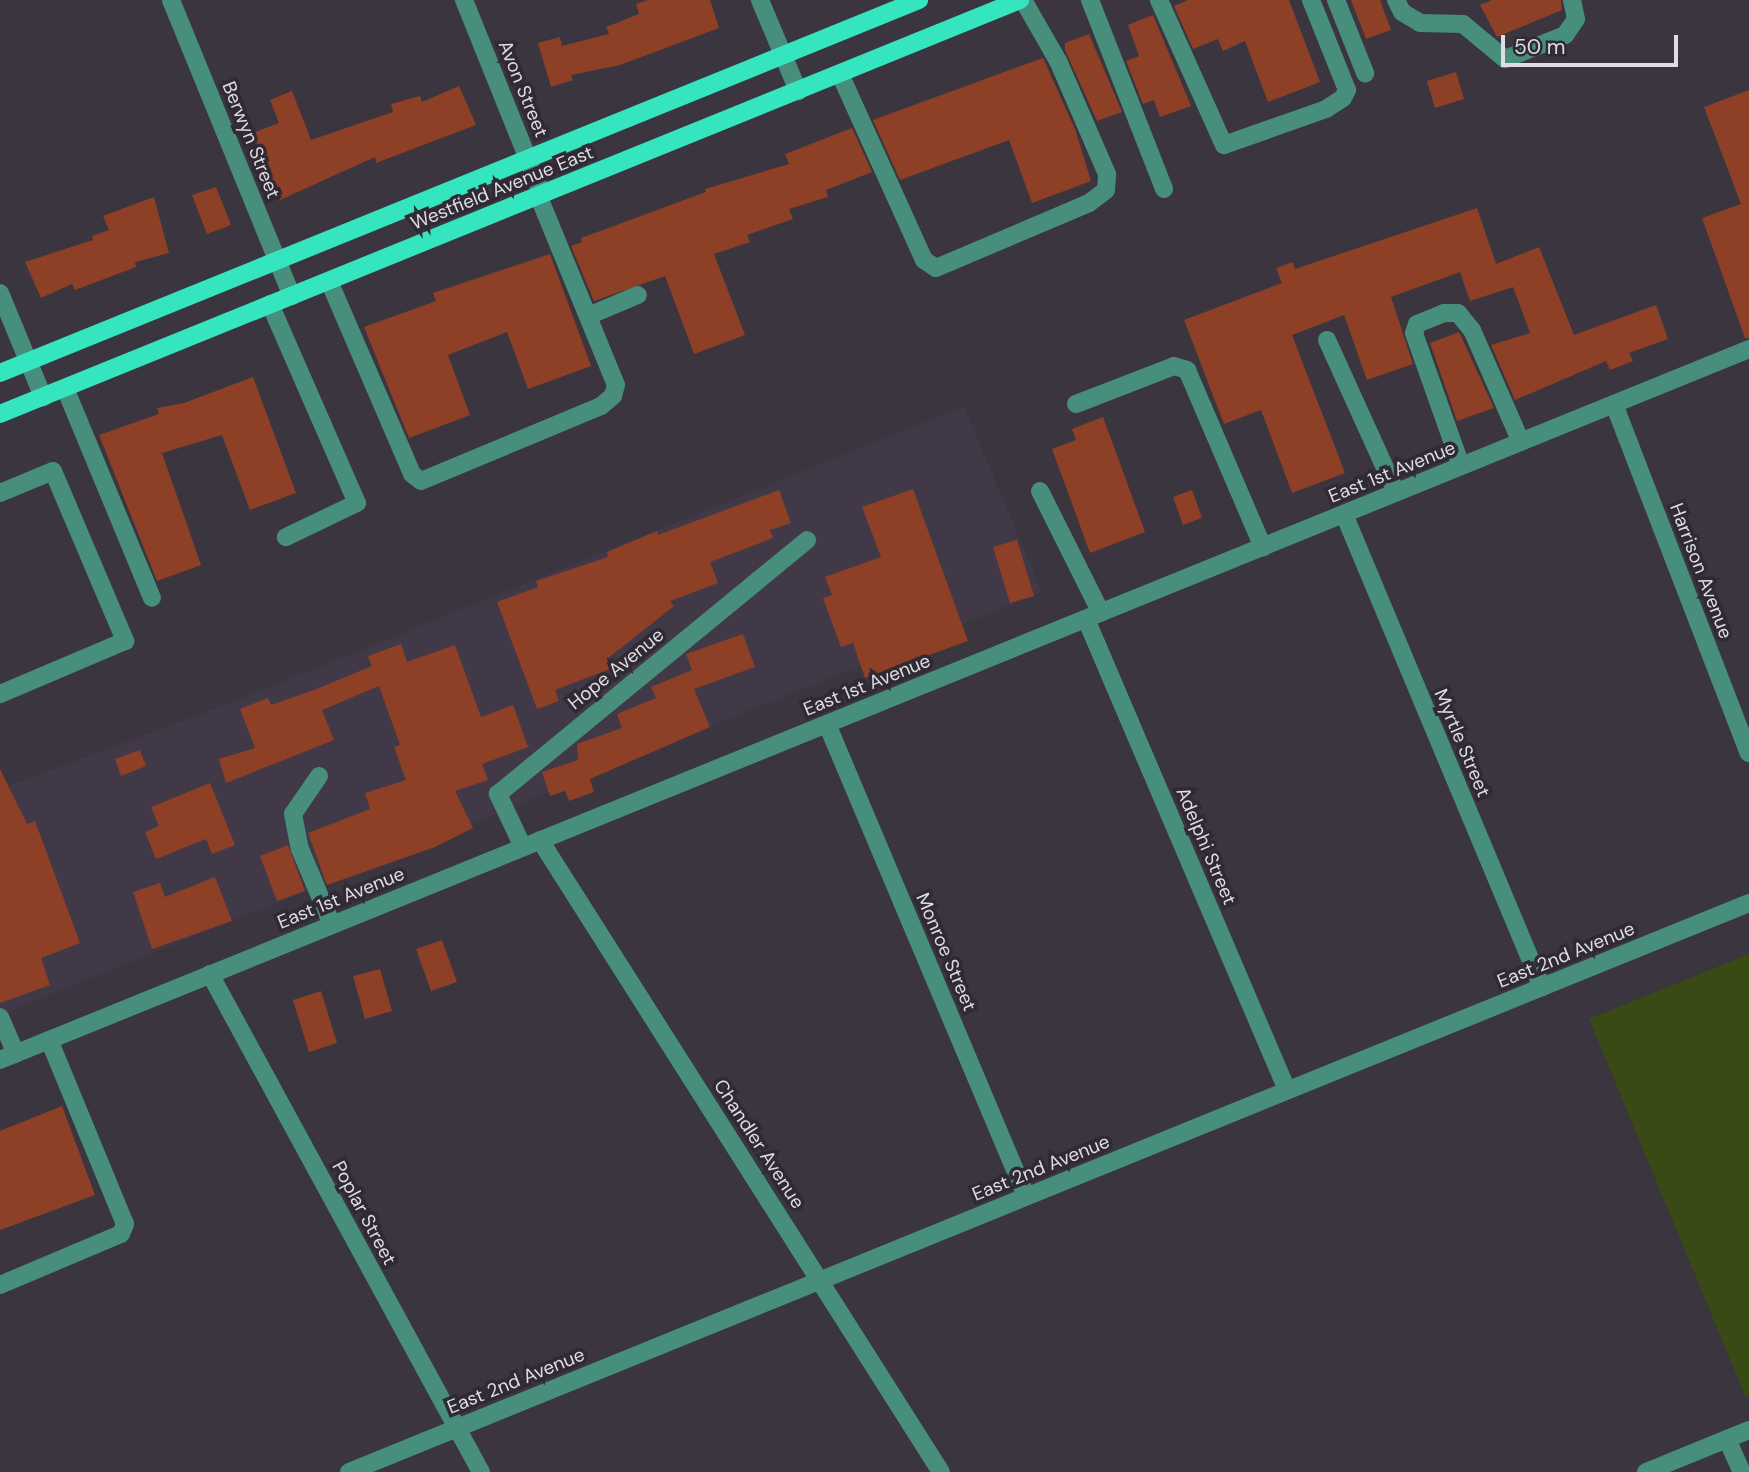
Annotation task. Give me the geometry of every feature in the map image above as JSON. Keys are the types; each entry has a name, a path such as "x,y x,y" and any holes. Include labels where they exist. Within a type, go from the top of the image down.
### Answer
{"main road":[{"name":"Westfield Avenue East","path":"0,373 919,0"},
{"name":"Westfield Avenue East","path":"0,414 1022,0"}],"street":[{"name":"Berwyn Street","path":"171,0 292,296"},
{"name":"Avon Street","path":"329,281 412,474 421,481 608,402 616,385 464,0"},
{"path":"760,0 798,91"},
{"path":"840,74 924,260 936,268 1089,203 1106,190 1107,174 1058,61 1022,0"},
{"path":"1090,0 1164,189"},
{"path":"1159,0 1224,145 1326,109 1343,98 1347,90 1311,0"},
{"path":"1336,0 1365,74"},
{"path":"1396,0 1402,12 1420,23 1463,24 1505,59 1565,35 1576,19 1572,0"},
{"path":"0,293 43,397"},
{"path":"588,317 638,295"},
{"path":"270,304 357,503 286,537"},
{"path":"1461,466 1420,359 1414,333 1417,324 1444,313 1458,313 1472,330 1521,442"},
{"path":"1326,340 1396,492"},
{"name":"East 1st Avenue","path":"8,1057 1749,349"},
{"path":"1076,404 1174,366 1187,370 1262,547"},
{"path":"65,388 152,598"},
{"name":"Harrison Avenue","path":"1614,404 1749,753"},
{"path":"0,493 53,471 125,641 0,694"},
{"name":"Adelphi Street","path":"1040,491 1094,616 1287,1090"},
{"name":"Myrtle Street","path":"1344,514 1542,987"},
{"name":"Hope Avenue","path":"531,844 498,794 807,540"},
{"name":"Monroe Street","path":"827,724 1026,1196"},
{"path":"318,776 293,814 300,849 332,925"},
{"name":"Chandler Avenue","path":"531,844 821,1279 941,1472"},
{"name":"East 2nd Avenue","path":"349,1472 1749,903"},
{"name":"Poplar Street","path":"210,974 481,1472"},
{"path":"0,1017 8,1057"},
{"path":"0,1285 121,1234 125,1224 49,1040"},
{"path":"1646,1472 1749,1430"},
{"path":"1727,1439 1742,1472"}],"shaded area":[{"path":"964,406 1042,592 0,1015 0,789 225,705"}],"green space":[{"path":"1749,954 1749,1396 1746,1398 1589,1019"}],"building":[{"path":"648,0 710,0 719,28 620,65 571,75 573,80 551,87 538,43 560,37 562,46 609,34 606,27 639,14 636,4"},
{"path":"1188,0 1289,0 1320,82 1268,102 1245,41 1223,51 1218,39 1193,49 1174,6"},
{"path":"1351,0 1380,0 1391,30 1366,39"},
{"path":"1492,0 1561,0 1562,10 1497,37 1480,5"},
{"path":"1153,15 1191,106 1160,117 1154,100 1143,104 1126,61 1139,56 1128,25"},
{"path":"1089,34 1122,112 1097,121 1065,50 1065,43"},
{"path":"1043,58 1075,129 1091,181 1032,203 1009,140 900,180 873,120"},
{"path":"1456,72 1464,99 1435,108 1427,81"},
{"path":"459,86 476,125 376,163 375,157 280,200 253,133 279,123 270,100 292,91 311,140 393,112 391,104 420,96 422,102"},
{"path":"1749,90 1749,338 1745,338 1702,218 1741,204 1704,107"},
{"path":"852,128 872,172 826,190 828,197 789,209 793,219 747,235 750,242 714,254 745,335 694,354 665,276 594,301 571,246 582,242 581,238 706,192 705,189 789,164 785,154"},
{"path":"216,187 231,225 207,234 192,195"},
{"path":"154,197 169,253 135,262 136,267 75,290 72,284 41,298 25,262 93,240 92,236 109,230 103,216"},
{"path":"1477,208 1496,264 1539,247 1574,335 1656,305 1668,339 1629,353 1633,361 1610,370 1606,361 1515,400 1491,345 1530,333 1513,287 1470,301 1460,272 1391,297 1413,364 1367,380 1344,315 1292,335 1345,473 1292,493 1261,410 1224,424 1184,320 1282,283 1276,268 1293,262 1295,269"},
{"path":"550,254 591,366 528,389 507,332 448,355 470,415 409,438 364,327 436,301 433,293"},
{"path":"1459,332 1494,408 1457,421 1430,343"},
{"path":"253,377 296,493 250,510 222,435 162,453 201,565 157,581 99,435 159,414 157,408 184,403"},
{"path":"1103,417 1145,532 1090,553 1052,449 1076,440 1072,429"},
{"path":"913,489 968,641 865,678 853,643 841,647 823,598 832,595 825,577 881,557 862,507"},
{"path":"779,490 791,523 770,530 773,538 710,562 718,583 670,601 674,606 607,659 610,669 555,690 559,701 537,709 497,602 538,587 536,581 608,557 607,552 657,531 658,535"},
{"path":"1192,490 1202,518 1183,525 1173,497"},
{"path":"1017,540 1034,596 1010,603 993,547"},
{"path":"743,634 755,667 694,689 710,727 590,779 594,792 569,801 565,791 550,796 542,772 578,760 577,744 622,728 617,714 656,698 651,687 692,670 686,654"},
{"path":"401,644 407,662 455,645 481,717 513,705 528,747 482,764 488,780 455,791 473,828 435,847 327,885 308,833 370,809 365,793 406,780 394,747 400,745 379,686 322,710 334,740 226,783 219,759 255,748 240,709 268,698 271,705 314,690 372,666 368,656"},
{"path":"140,750 146,766 121,776 115,759"},
{"path":"0,769 27,824 35,821 80,943 41,958 50,985 0,1003"},
{"path":"210,783 235,845 212,854 206,839 156,859 145,832 159,826 151,807"},
{"path":"288,845 305,891 277,901 260,856"},
{"path":"215,877 232,921 152,949 133,892 160,883 165,897"},
{"path":"442,940 457,982 431,991 416,949"},
{"path":"380,969 392,1011 365,1019 353,976"},
{"path":"321,991 337,1043 309,1052 293,1000"},
{"path":"62,1106 95,1195 0,1230 0,1131"}]}
